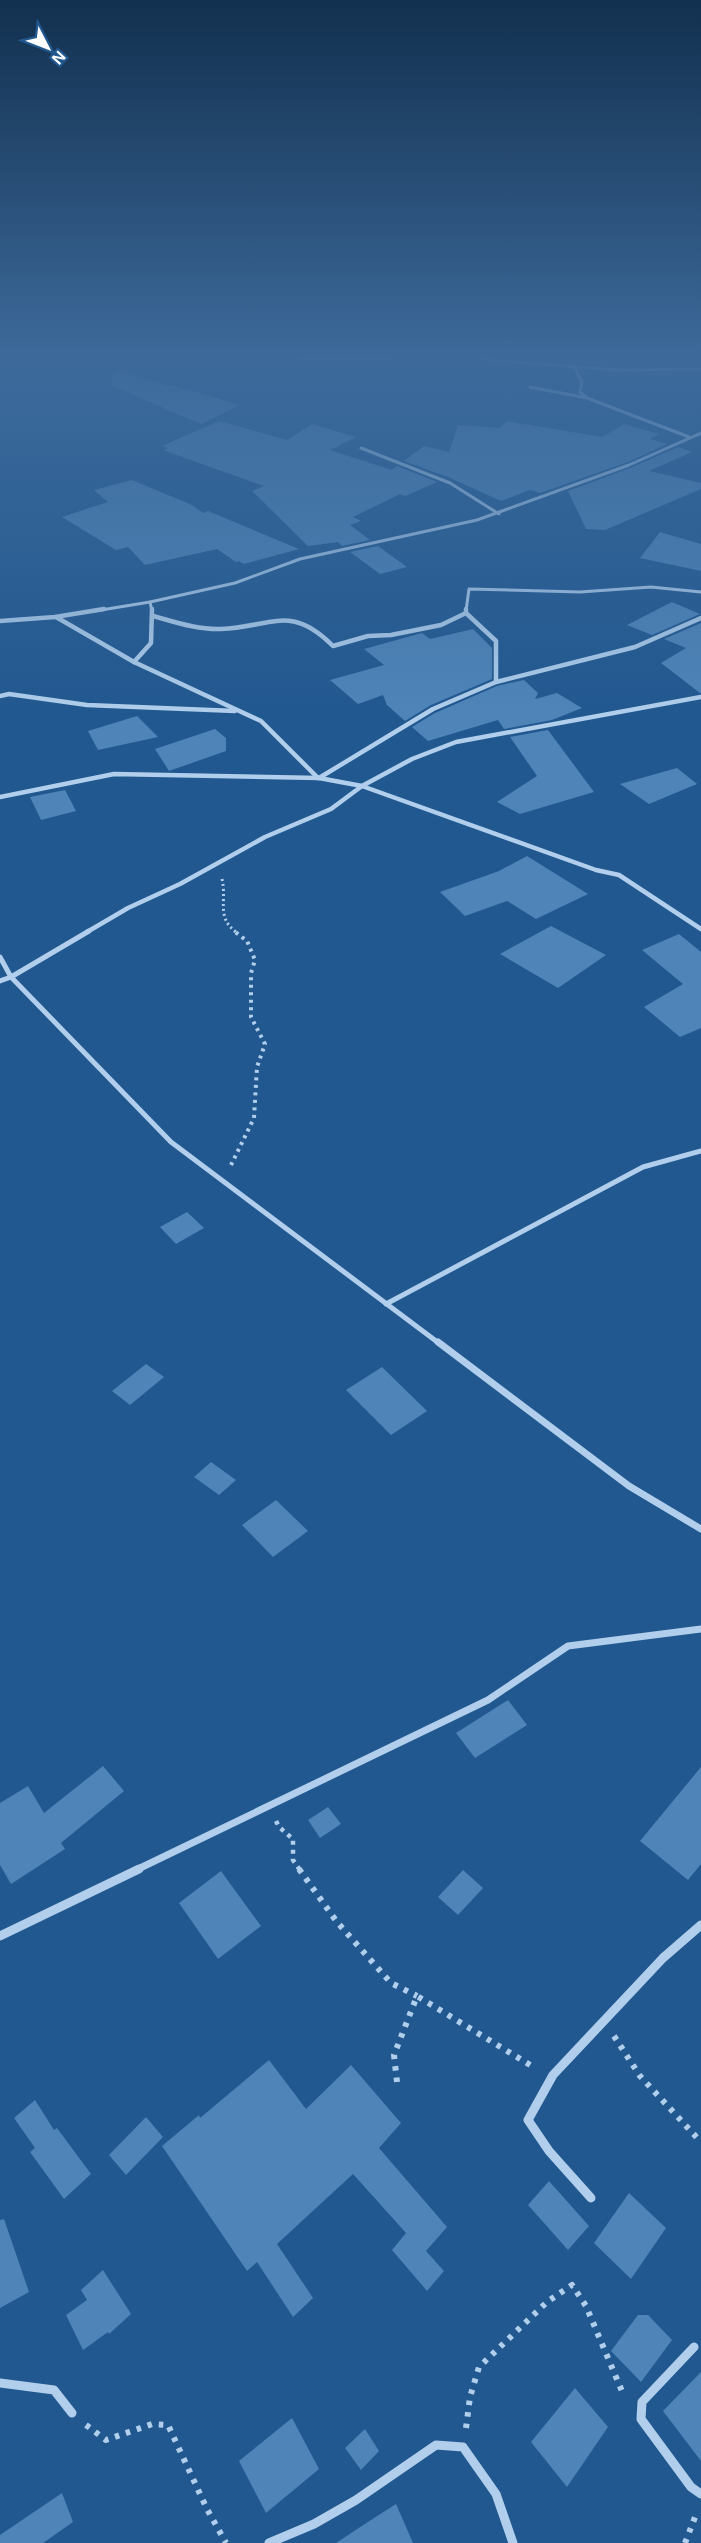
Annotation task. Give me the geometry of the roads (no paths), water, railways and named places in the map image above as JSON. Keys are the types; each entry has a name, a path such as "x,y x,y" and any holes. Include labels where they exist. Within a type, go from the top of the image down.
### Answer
{"street":[{"path":"437,478 476,495 499,514"},
{"path":"0,621 55,616 150,602 235,583 300,559 499,514 595,478"},
{"path":"466,613 469,588 580,592 651,587 701,592"},
{"path":"134,663 151,643 153,616 150,602"},
{"path":"153,616 186,625 219,629 281,620 293,621 310,627 333,645 368,636 391,635 441,625 466,613"},
{"path":"466,613 496,641 496,682"},
{"path":"55,616 134,663 261,721 319,778"},
{"path":"319,778 433,709 496,682 635,647 701,618"},
{"path":"0,696 9,694 87,705 239,711"},
{"path":"0,981 11,977 128,908 180,884 265,837 331,809 362,786 419,755 456,742 701,698"},
{"path":"0,797 114,774 319,778 362,786 596,870 619,875 701,929"},
{"path":"0,957 11,977 171,1142 629,1486 701,1528"},
{"path":"386,1304 643,1167 701,1151"},
{"path":"0,1936 488,1700 568,1646 701,1629"},
{"path":"591,2198 549,2151 528,2120 553,2075 663,1958 701,1925"},
{"path":"694,2347 642,2402 641,2419 692,2487 701,2494"},
{"path":"0,2383 54,2390 72,2413"},
{"path":"269,2543 301,2532 379,2488 435,2445 463,2447 496,2494 513,2543"}]}
